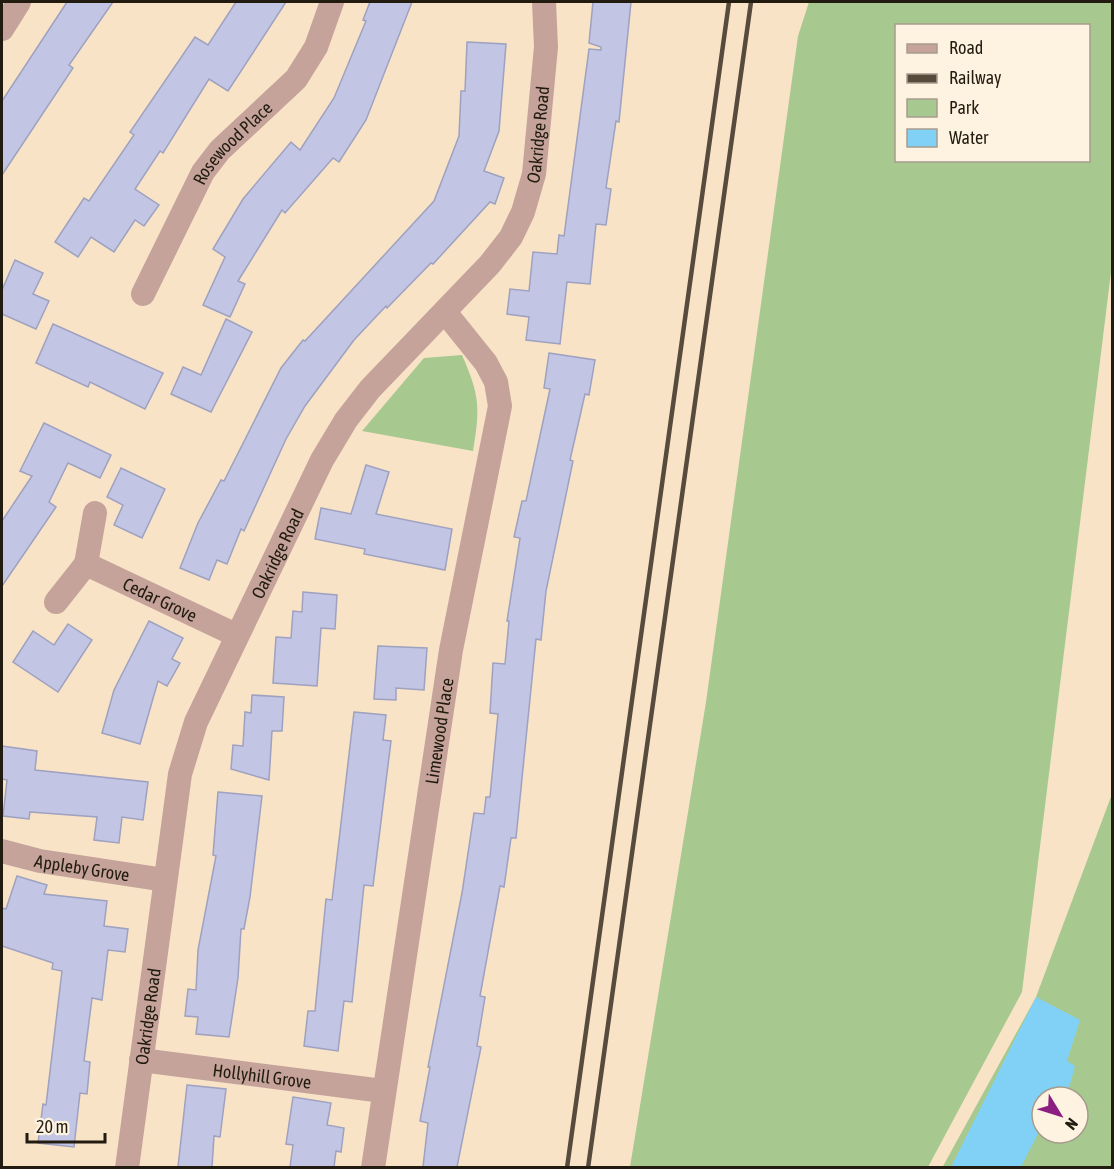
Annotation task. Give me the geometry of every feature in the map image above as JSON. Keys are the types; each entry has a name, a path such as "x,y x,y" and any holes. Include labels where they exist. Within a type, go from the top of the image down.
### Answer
{"street":[{"path":"2,29 19,2"},
{"name":"Rosewood Place","path":"143,294 203,172 220,150 296,79 316,47 332,2"},
{"name":"Oakridge Road","path":"127,1167 180,774 187,747 236,635 322,460 346,420 396,360 490,264 511,237 523,212 534,174 546,47 544,2"},
{"name":"Limewood Place","path":"373,1167 452,650 500,406 496,382 486,363 445,312"},
{"path":"56,602 86,564 95,513"},
{"name":"Cedar Grove","path":"86,564 236,635"},
{"name":"Appleby Grove","path":"2,851 40,861 165,880"},
{"name":"Hollyhill Grove","path":"141,1060 383,1091"}],"green space":[{"path":"809,2 1110,2 1112,6 1112,264 1022,992 928,1167 630,1167 706,702 798,36"},
{"path":"462,355 477,402 473,451 362,431 424,358"},
{"path":"1112,794 1112,1167 942,1168 1036,997"}],"water":[{"path":"1036,997 1080,1020 1067,1061 1075,1066 1070,1085 1030,1085 1030,1145 1032,1145 1021,1167 951,1167"}],"building":[{"path":"67,2 113,2 69,65 73,68 2,175 2,101"},
{"path":"236,2 286,2 228,91 209,79 163,153 160,151 135,189 159,205 144,226 135,220 114,252 91,237 78,257 55,242 84,198 89,201 134,135 130,132 195,37 208,45"},
{"path":"370,2 412,2 366,120 339,162 333,158 285,213 282,210 238,281 245,284 230,317 203,305 225,257 213,249 243,199 291,142 300,150 334,98 366,21 363,20"},
{"path":"593,2 631,2 619,122 616,121 606,188 611,189 606,225 596,224 590,284 567,282 560,344 526,340 529,317 507,314 510,289 529,291 533,252 557,254 559,235 564,236 589,49 601,50 601,47 589,43"},
{"path":"467,42 506,44 499,131 484,171 504,178 495,204 490,202 433,264 431,263 387,308 386,306 354,340 305,406 286,439 244,531 241,529 227,564 217,560 209,580 180,568 198,523 221,480 224,481 281,368 303,340 305,341 434,201 459,136 461,91 465,91"},
{"path":"15,260 43,273 33,294 49,301 36,329 2,314 2,290"},
{"path":"226,319 252,332 211,412 171,394 183,367 201,375"},
{"path":"53,324 163,373 145,409 90,382 88,387 36,363"},
{"path":"549,353 595,360 589,395 585,394 570,460 573,461 546,591 541,640 536,639 516,838 511,838 504,887 500,886 480,996 485,997 477,1046 481,1047 457,1167 423,1167 428,1123 420,1121 430,1067 428,1067 462,893 474,813 484,814 486,797 490,797 498,714 490,713 493,663 505,664 509,621 507,621 520,538 514,537 522,501 526,501 550,389 544,388"},
{"path":"44,423 111,455 100,478 68,463 49,502 56,507 2,586 2,521 32,476 20,471"},
{"path":"366,465 389,472 376,514 452,529 445,570 364,554 365,549 315,539 321,508 351,514"},
{"path":"121,468 165,489 142,538 114,525 123,505 107,497"},
{"path":"303,592 337,595 335,629 321,628 317,686 273,683 276,637 291,638 293,611 302,612"},
{"path":"149,621 183,638 172,659 180,663 167,686 158,681 140,744 102,733 114,690"},
{"path":"68,624 92,640 58,692 13,662 33,631 54,645"},
{"path":"378,646 427,648 424,690 396,688 396,700 374,699"},
{"path":"252,695 284,697 282,731 272,731 269,780 231,769 233,745 243,746 245,712 251,713"},
{"path":"354,712 386,715 383,740 391,741 373,886 364,885 352,1002 344,1001 338,1051 304,1046 308,1011 315,1011 326,899 332,900"},
{"path":"2,746 37,751 35,770 148,782 143,820 122,817 119,843 94,840 97,817 30,812 29,819 3,816 7,780 2,779"},
{"path":"218,792 262,796 250,897 244,929 241,929 238,978 229,1037 196,1034 198,1017 185,1016 188,989 196,990 198,950 216,856 213,855"},
{"path":"17,876 47,885 44,894 107,901 104,926 128,929 125,952 108,950 102,1000 92,998 84,1061 90,1062 87,1094 80,1093 74,1147 38,1143 43,1104 46,1105 62,971 52,969 53,963 2,946 2,908 6,909"},
{"path":"187,1085 226,1089 220,1137 214,1136 212,1167 178,1167"},
{"path":"293,1097 331,1103 327,1125 344,1128 341,1152 336,1151 334,1167 290,1167 293,1145 286,1144"}],"railway":[{"path":"567,1168 729,2"},
{"path":"588,1168 751,2"}]}
